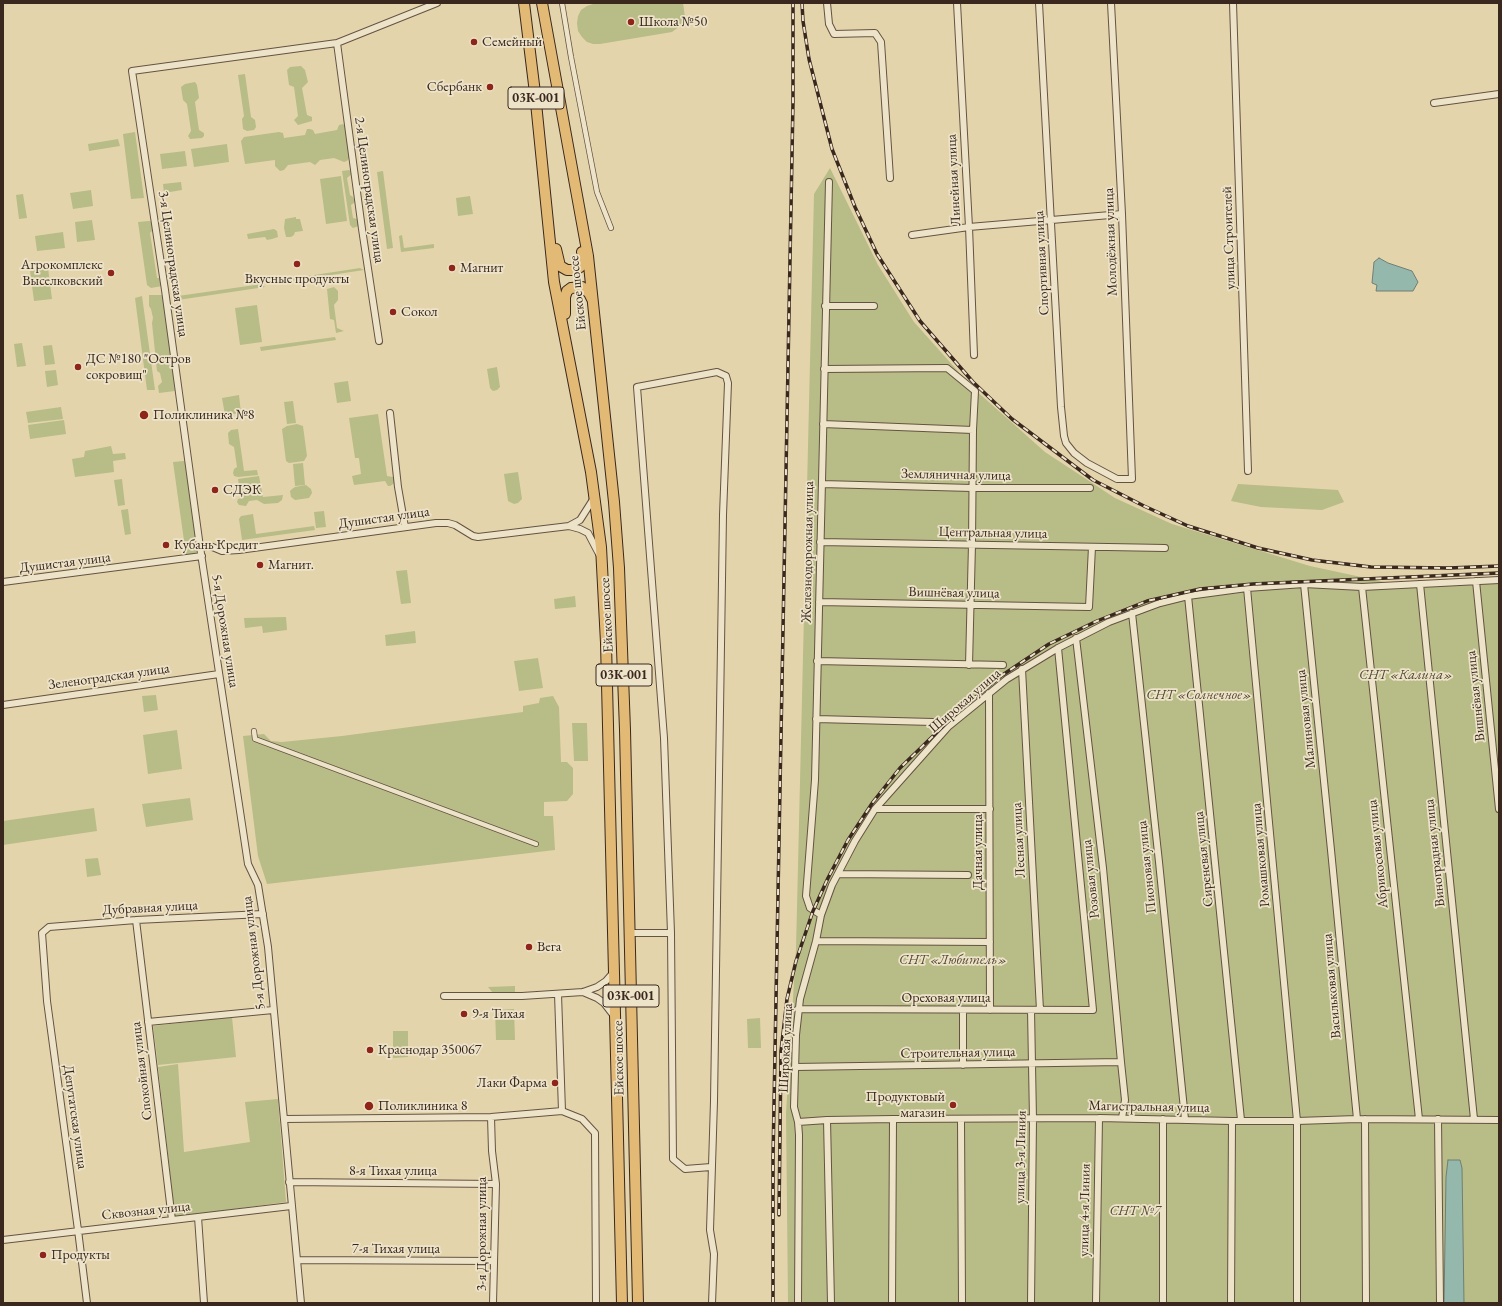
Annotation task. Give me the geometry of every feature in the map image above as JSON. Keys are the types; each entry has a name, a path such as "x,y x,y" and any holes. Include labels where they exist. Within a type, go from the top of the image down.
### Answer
{"main road":[{"name":"Ейское шоссе","path":"524,3 536,93 554,282 595,495 602,559 606,643 622,1303"},
{"name":"Ейское шоссе","path":"542,3 588,256 614,502 619,568 625,714 638,1303"},
{"name":"03К-001","path":"546,194 559,262 563,268 567,270 576,270 580,267 584,259 576,187"},
{"name":"03К-001","path":"566,342 565,297 567,291 576,286 582,287 589,293 593,302"}],"street":[{"path":"337,43 437,3"},
{"path":"562,3 597,192 611,228"},
{"path":"827,3 829,24 834,34 875,33 881,42 890,178"},
{"name":"Линейная улица","path":"957,3 969,227 974,356"},
{"name":"Спортивная улица","path":"1039,3 1052,219 1061,407 1066,443 1074,453 1105,474 1117,479 1132,479"},
{"name":"Молодёжная улица","path":"1111,3 1122,214 1132,479"},
{"name":"улица Строителей","path":"1233,3 1248,471"},
{"name":"3-я Целиноградская улица","path":"202,556 165,290 132,71 337,43"},
{"name":"2-я Целиноградская улица","path":"337,43 379,341"},
{"path":"1434,103 1499,94"},
{"name":"Железнодорожная улица","path":"821,915 810,908 806,896 815,780 829,182"},
{"path":"912,235 969,227 1122,214"},
{"path":"825,306 874,306"},
{"path":"824,369 947,368 975,391 969,665"},
{"path":"711,1168 685,1169 673,1159 671,933 664,738 637,387 717,372 726,376 728,383 723,515 714,1101 711,1168 710,1230 714,1254 712,1303"},
{"path":"390,413 398,487 405,527"},
{"path":"824,424 973,430"},
{"name":"Земляничная улица","path":"822,484 972,488 1090,488"},
{"path":"569,526 580,520 595,495"},
{"name":"Душистая улица","path":"200,547 210,546 222,551 239,550 436,523 448,523 455,525 473,536 478,537 569,526"},
{"path":"569,526 588,533 602,559"},
{"name":"Центральная улица","path":"820,542 1165,548"},
{"name":"Вишнёвая улица","path":"819,602 1089,607 1092,547"},
{"name":"Душистая улица","path":"3,582 202,556"},
{"name":"5-я Дорожная улица","path":"202,556 248,864 258,885 268,947 301,1303"},
{"name":"Широкая улица","path":"798,1303 798,1122 794,1107 798,1009 816,941 821,915 832,885 855,841 875,809 948,727 989,693 1022,669 1076,638 1132,613 1160,603 1188,596 1247,588 1304,584 1362,587 1499,580"},
{"name":"Вишнёвая улица","path":"1476,581 1499,809"},
{"name":"Малиновая улица","path":"1304,584 1331,850"},
{"name":"Виноградная улица","path":"1420,584 1474,1120"},
{"name":"Абрикосовая улица","path":"1362,587 1419,1119"},
{"name":"Ромашковая улица","path":"1247,588 1297,1121 1297,1303"},
{"name":"Сиреневая улица","path":"1188,596 1241,1120"},
{"name":"Пионовая улица","path":"1132,613 1185,1119"},
{"name":"Розовая улица","path":"1076,638 1102,868 1125,1100 1122,1118"},
{"name":"Ореховая улица","path":"798,1009 1093,1010 1058,648"},
{"path":"817,661 1003,665"},
{"name":"Лесная улица","path":"1022,669 1040,1010"},
{"name":"Зеленоградская улица","path":"3,704 219,674"},
{"name":"Дачная улица","path":"989,693 990,1010"},
{"path":"816,719 933,722"},
{"path":"254,731 255,739 536,844"},
{"path":"875,809 990,809"},
{"name":"Васильковая улица","path":"1331,850 1357,1119"},
{"path":"838,874 968,875"},
{"name":"Дубравная улица","path":"42,934 49,927 136,920 263,914"},
{"name":"Спокойная улица","path":"136,920 172,1220"},
{"path":"630,933 671,933"},
{"name":"Депутатская улица","path":"42,934 47,1002 78,1230 86,1303"},
{"path":"816,941 990,942"},
{"path":"444,996 558,994 583,992 597,987 606,981 614,971"},
{"path":"583,992 604,1003 616,1017"},
{"path":"558,994 562,1111"},
{"path":"148,1022 273,1010"},
{"path":"963,1010 963,1065"},
{"name":"улица 3-я Линия","path":"1030,1010 1033,1063 1031,1303"},
{"name":"Строительная улица","path":"795,1067 1121,1062"},
{"path":"284,1119 491,1117 562,1111 582,1119 595,1133 596,1303"},
{"name":"3-я Дорожная улица","path":"491,1117 492,1151 496,1184 493,1303"},
{"name":"Магистральная улица","path":"798,1122 893,1119 1098,1118 1232,1121 1357,1119 1499,1120"},
{"name":"улица 4-я Линия","path":"1096,1303 1098,1118"},
{"path":"892,1303 893,1119"},
{"path":"961,1119 962,1303"},
{"path":"1162,1119 1163,1303"},
{"path":"1365,1119 1366,1303"},
{"path":"1438,1119 1440,1303"},
{"path":"827,1120 831,1303"},
{"path":"1231,1303 1232,1121"},
{"name":"8-я Тихая улица","path":"289,1182 496,1184"},
{"name":"Сквозная улица","path":"3,1240 291,1206"},
{"path":"198,1217 204,1303"},
{"name":"7-я Тихая улица","path":"297,1260 494,1261"}],"green space":[{"name":"Школа №50","path":"596,3 683,3 685,17 680,26 672,32 593,44 587,42 582,37 578,31 577,23 581,10"},
{"path":"301,66 305,70 308,82 302,88 307,115 312,117 312,121 298,125 294,120 298,116 294,87 289,85 287,70 290,67"},
{"path":"245,74 251,117 255,120 256,127 254,130 247,131 243,129 242,119 244,116 238,75"},
{"path":"195,82 197,85 199,98 195,102 199,130 204,133 204,136 202,138 190,139 188,136 191,131 187,104 183,100 181,87 185,84"},
{"path":"343,124 345,126 350,157 347,161 344,162 334,158 320,160 315,165 310,162 288,165 284,170 280,171 275,166 275,160 245,164 241,141 244,137 279,132 283,133 284,138 305,135 307,129 313,130 315,134 337,130 339,125"},
{"path":"135,132 144,198 131,199 123,134"},
{"path":"118,139 120,146 89,151 88,144"},
{"path":"227,144 229,162 194,167 191,149"},
{"path":"185,151 187,166 162,169 160,154"},
{"path":"830,168 878,265 914,322 973,388 1045,452 1115,498 1172,524 1310,566 1389,583 1499,577 1499,1303 788,1303 786,1113 796,949 814,194"},
{"path":"349,170 352,172 352,174 347,178 350,195 353,197 355,202 351,205 353,218 357,219 359,226 353,228 350,225 342,171"},
{"path":"383,171 393,248 387,249 377,172"},
{"path":"341,176 347,221 326,224 320,179"},
{"path":"181,182 182,190 164,193 163,184"},
{"path":"91,190 93,206 73,209 70,193"},
{"path":"23,194 27,218 19,219 16,195"},
{"path":"470,196 473,214 458,216 456,198"},
{"path":"296,217 296,219 300,219 303,231 295,232 291,237 286,237 284,228 285,219"},
{"path":"92,220 95,240 77,242 75,222"},
{"path":"138,222 153,222 154,229 150,233 157,278 161,278 162,286 151,288 147,285"},
{"path":"274,229 277,231 278,237 267,240 265,237 248,239 247,234"},
{"path":"63,232 65,248 37,251 35,236"},
{"path":"402,235 404,248 434,244 434,248 401,252 399,236"},
{"path":"48,268 52,299 34,301 30,271"},
{"path":"360,268 364,270 272,284 275,281"},
{"path":"262,284 265,287 178,300 178,296"},
{"path":"334,287 338,291 338,300 334,305 337,328 344,331 336,333 334,320 330,319 327,289"},
{"path":"149,295 163,295 175,391 159,393 158,386 162,382 160,373 157,371 152,323 153,318 149,306"},
{"path":"142,296 155,390 147,390 135,298"},
{"path":"257,305 262,342 240,345 235,308"},
{"path":"335,337 336,340 261,351 260,347"},
{"path":"22,343 26,366 17,367 14,344"},
{"path":"52,345 55,364 45,365 43,346"},
{"path":"497,367 500,387 493,391 490,388 487,369"},
{"path":"56,370 58,385 47,387 45,371"},
{"path":"348,381 351,401 337,403 334,383"},
{"path":"239,395 241,413 225,415 222,398"},
{"path":"293,401 296,423 287,424 284,402"},
{"path":"61,407 63,419 28,423 26,412"},
{"path":"378,414 387,476 393,477 395,483 390,486 388,486 385,481 354,485 352,476 361,474 359,458 355,458 349,418"},
{"path":"64,420 66,434 30,439 28,425"},
{"path":"297,424 303,426 307,456 304,461 289,463 286,461 282,429 287,426"},
{"path":"238,429 244,471 257,470 258,475 234,476 234,469 237,467 234,447 229,444 228,433 231,430"},
{"path":"111,446 113,454 125,453 126,459 113,461 114,472 75,477 72,459 84,457 85,451"},
{"path":"184,461 186,464 198,550 195,554 186,555 173,462"},
{"path":"303,463 305,485 295,486 293,464"},
{"path":"518,472 522,499 518,503 514,504 508,501 504,474"},
{"path":"259,476 263,497 283,495 282,500 278,503 264,504 257,500 249,501 246,506 239,505 237,502 238,499 241,498 238,479"},
{"path":"122,479 125,505 118,506 114,480"},
{"path":"1238,484 1338,490 1344,502 1322,510 1261,507 1231,501"},
{"path":"306,485 311,489 312,493 309,498 295,500 291,497 290,491 292,489"},
{"path":"128,509 131,534 125,535 121,510"},
{"path":"324,511 326,527 316,528 314,512"},
{"path":"253,514 256,534 314,526 315,530 242,540 239,519 241,516"},
{"path":"407,570 411,603 401,604 396,571"},
{"path":"575,596 576,607 555,609 554,599"},
{"path":"286,617 287,630 263,633 262,626 245,628 244,618"},
{"path":"415,631 416,643 386,646 385,635"},
{"path":"538,658 543,688 519,691 514,661"},
{"path":"156,695 158,710 144,712 142,696"},
{"path":"553,696 559,707 561,762 567,762 573,768 573,794 567,801 544,802 544,816 553,816 555,850 267,884 258,856 243,736 264,734 271,741 282,742 342,736 523,712 523,706 539,703 540,698"},
{"path":"572,723 587,723 588,761 574,761"},
{"path":"177,730 182,769 148,774 143,735"},
{"path":"190,798 193,820 146,827 142,804"},
{"path":"94,808 97,831 3,845 3,821"},
{"path":"98,858 101,875 87,877 85,859"},
{"path":"515,986 515,993 493,993 488,987"},
{"path":"514,1009 515,1040 496,1040 495,1010"},
{"path":"232,1017 236,1057 158,1065 153,1026"},
{"path":"760,1018 761,1048 748,1048 747,1019"},
{"path":"393,1031 408,1031 408,1057 393,1058"},
{"path":"178,1064 184,1152 250,1142 245,1102 278,1099 286,1202 175,1217 158,1067"}],"water":[{"path":"1379,258 1388,263 1412,271 1418,282 1413,291 1376,291 1377,285 1372,283 1374,262"},
{"path":"1448,1160 1460,1160 1462,1168 1464,1303 1444,1303 1446,1177"}],"railway":[{"path":"773,1303 773,1158 793,102 793,3"},
{"path":"802,3 803,21 809,59 832,149 855,207 877,254 920,321 973,382 1012,419 1093,480 1188,526 1258,548 1312,560 1371,567 1449,568 1499,566"},
{"path":"779,1215 781,1051 787,999 796,961 813,911 848,840 873,802 900,768 961,709 1001,676 1049,644 1097,621 1147,601 1200,589 1253,584 1499,573"}],"place":[{"name":"Школа №50","path":"631,22"},
{"name":"Семейный","path":"474,42"},
{"name":"Сбербанк","path":"490,87"},
{"name":"Вкусные продукты","path":"297,264"},
{"name":"Магнит","path":"452,268"},
{"name":"Агрокомплекс Выселковский","path":"111,273"},
{"name":"Сокол","path":"393,312"},
{"name":"ДС №180 \"Остров сокровищ\"","path":"78,367"},
{"name":"Поликлиника №8","path":"144,415"},
{"name":"СДЭК","path":"215,490"},
{"name":"Кубань Кредит","path":"166,545"},
{"name":"Магнит.","path":"260,565"},
{"name":"Вега","path":"529,947"},
{"name":"9-я Тихая","path":"464,1014"},
{"name":"Краснодар 350067","path":"370,1050"},
{"name":"Лаки Фарма","path":"555,1083"},
{"name":"Продуктовый магазин","path":"953,1105"},
{"name":"Поликлиника 8","path":"369,1106"},
{"name":"Продукты","path":"43,1255"}],"park label":[{"name":"СНТ «Калина»","path":"1406,675"},
{"name":"СНТ «Солнечное»","path":"1199,695"},
{"name":"СНТ «Любитель»","path":"953,960"},
{"name":"СНТ №7","path":"1135,1211"}]}
